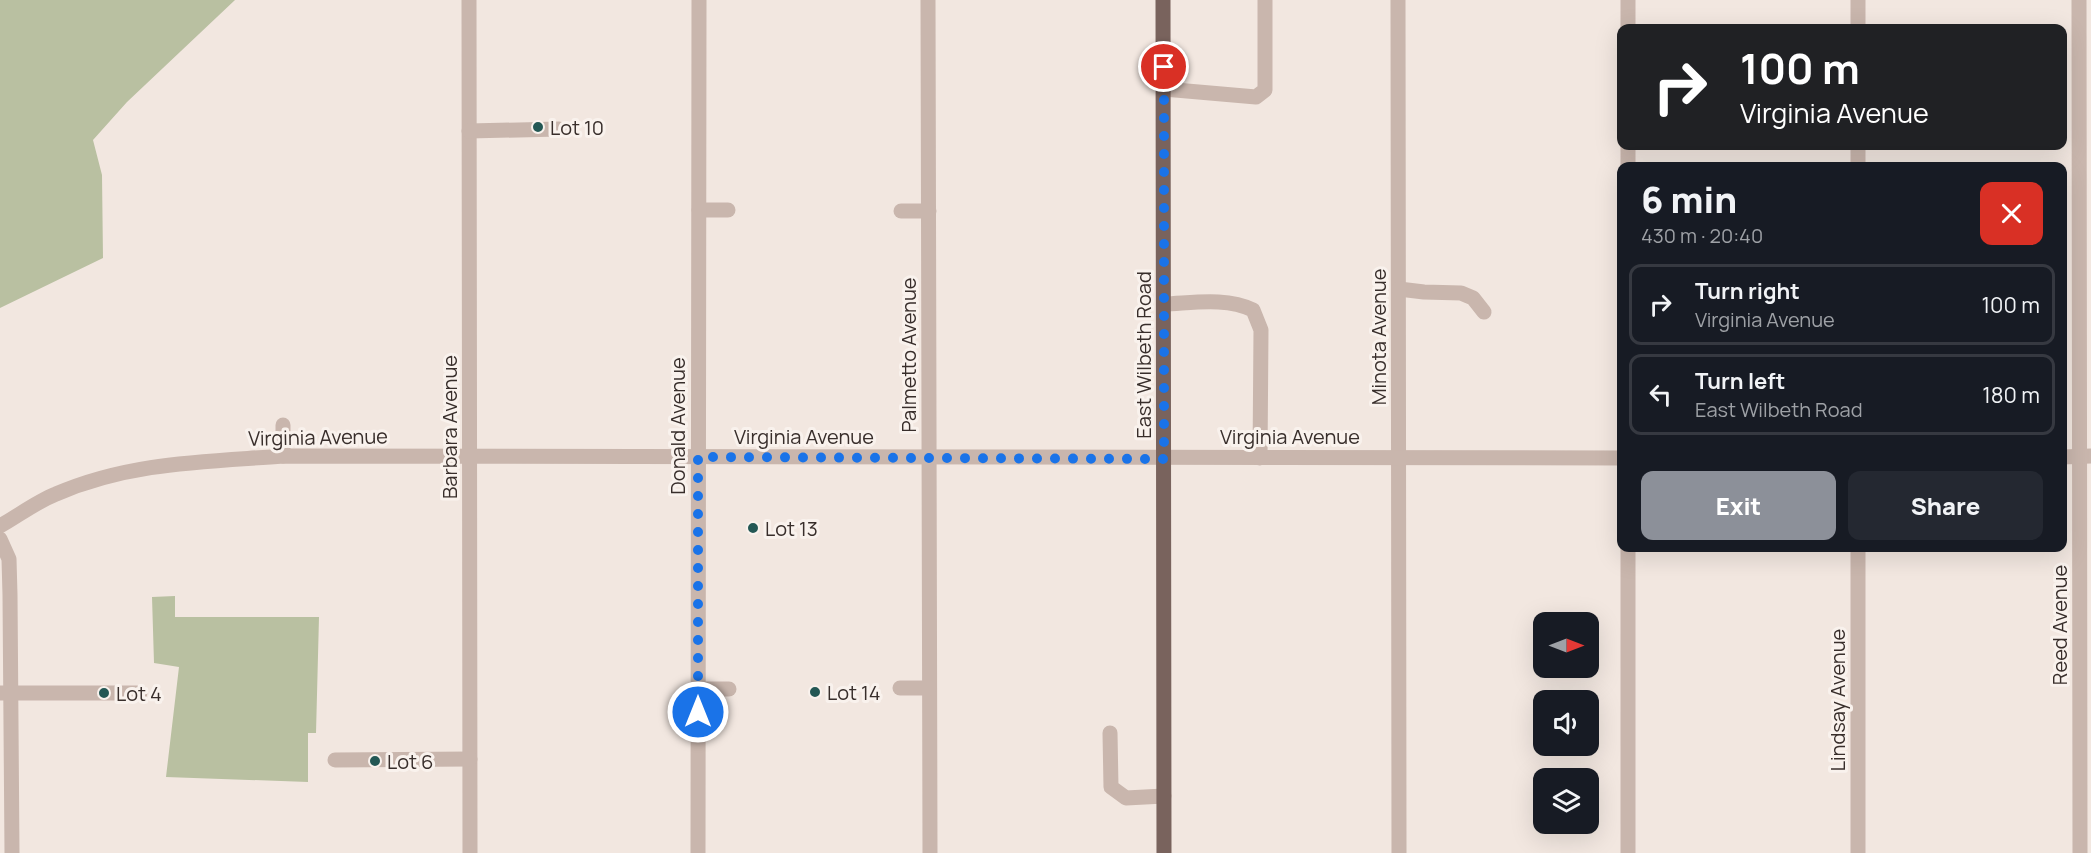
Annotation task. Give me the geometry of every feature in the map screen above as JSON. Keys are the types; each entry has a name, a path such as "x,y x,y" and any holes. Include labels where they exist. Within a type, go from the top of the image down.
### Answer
{"main road":[{"name":"East Wilbeth Road","path":"1163,0 1164,853"}],"street":[{"name":"Barbara Avenue","path":"469,0 470,853"},
{"name":"Donald Avenue","path":"698,853 699,0"},
{"name":"Palmetto Avenue","path":"928,0 930,853"},
{"path":"1164,89 1256,97 1265,90 1265,0"},
{"name":"Minota Avenue","path":"1398,0 1399,853"},
{"path":"1628,0 1628,24"},
{"path":"1858,0 1858,24"},
{"name":"Reed Avenue","path":"2079,0 2085,457 2080,853"},
{"path":"469,131 559,129"},
{"path":"699,210 728,210"},
{"path":"901,211 929,210"},
{"path":"1399,288 1424,292 1461,293 1473,298 1484,312"},
{"path":"1164,304 1226,302 1243,305 1253,310 1261,330 1260,458"},
{"path":"283,425 283,456"},
{"name":"Virginia Avenue","path":"0,526 53,495 90,480 126,470 283,456 404,458 470,455 1164,459 1617,458"},
{"path":"2067,457 2085,457"},
{"path":"0,539 9,559 6,693 12,853"},
{"path":"1628,552 1628,853"},
{"name":"Lindsay Avenue","path":"1858,552 1858,853"},
{"path":"900,688 930,688"},
{"path":"698,689 729,689"},
{"path":"6,693 140,693"},
{"path":"1110,733 1112,787 1126,798 1164,796"},
{"path":"335,760 470,759"}],"green space":[{"path":"0,0 235,0 127,102 93,140 102,175 103,258 0,308"},
{"path":"175,596 175,617 319,617 316,733 308,733 308,782 166,777 179,667 154,663 152,597"}],"place":[{"name":"Lot 10","path":"538,127"},
{"name":"Lot 13","path":"753,528"},
{"name":"Lot 14","path":"815,692"},
{"name":"Lot 4","path":"104,693"},
{"name":"Lot 6","path":"375,761"}],"route":[{"path":"698,712 698,457 1164,459 1164,67"}]}
